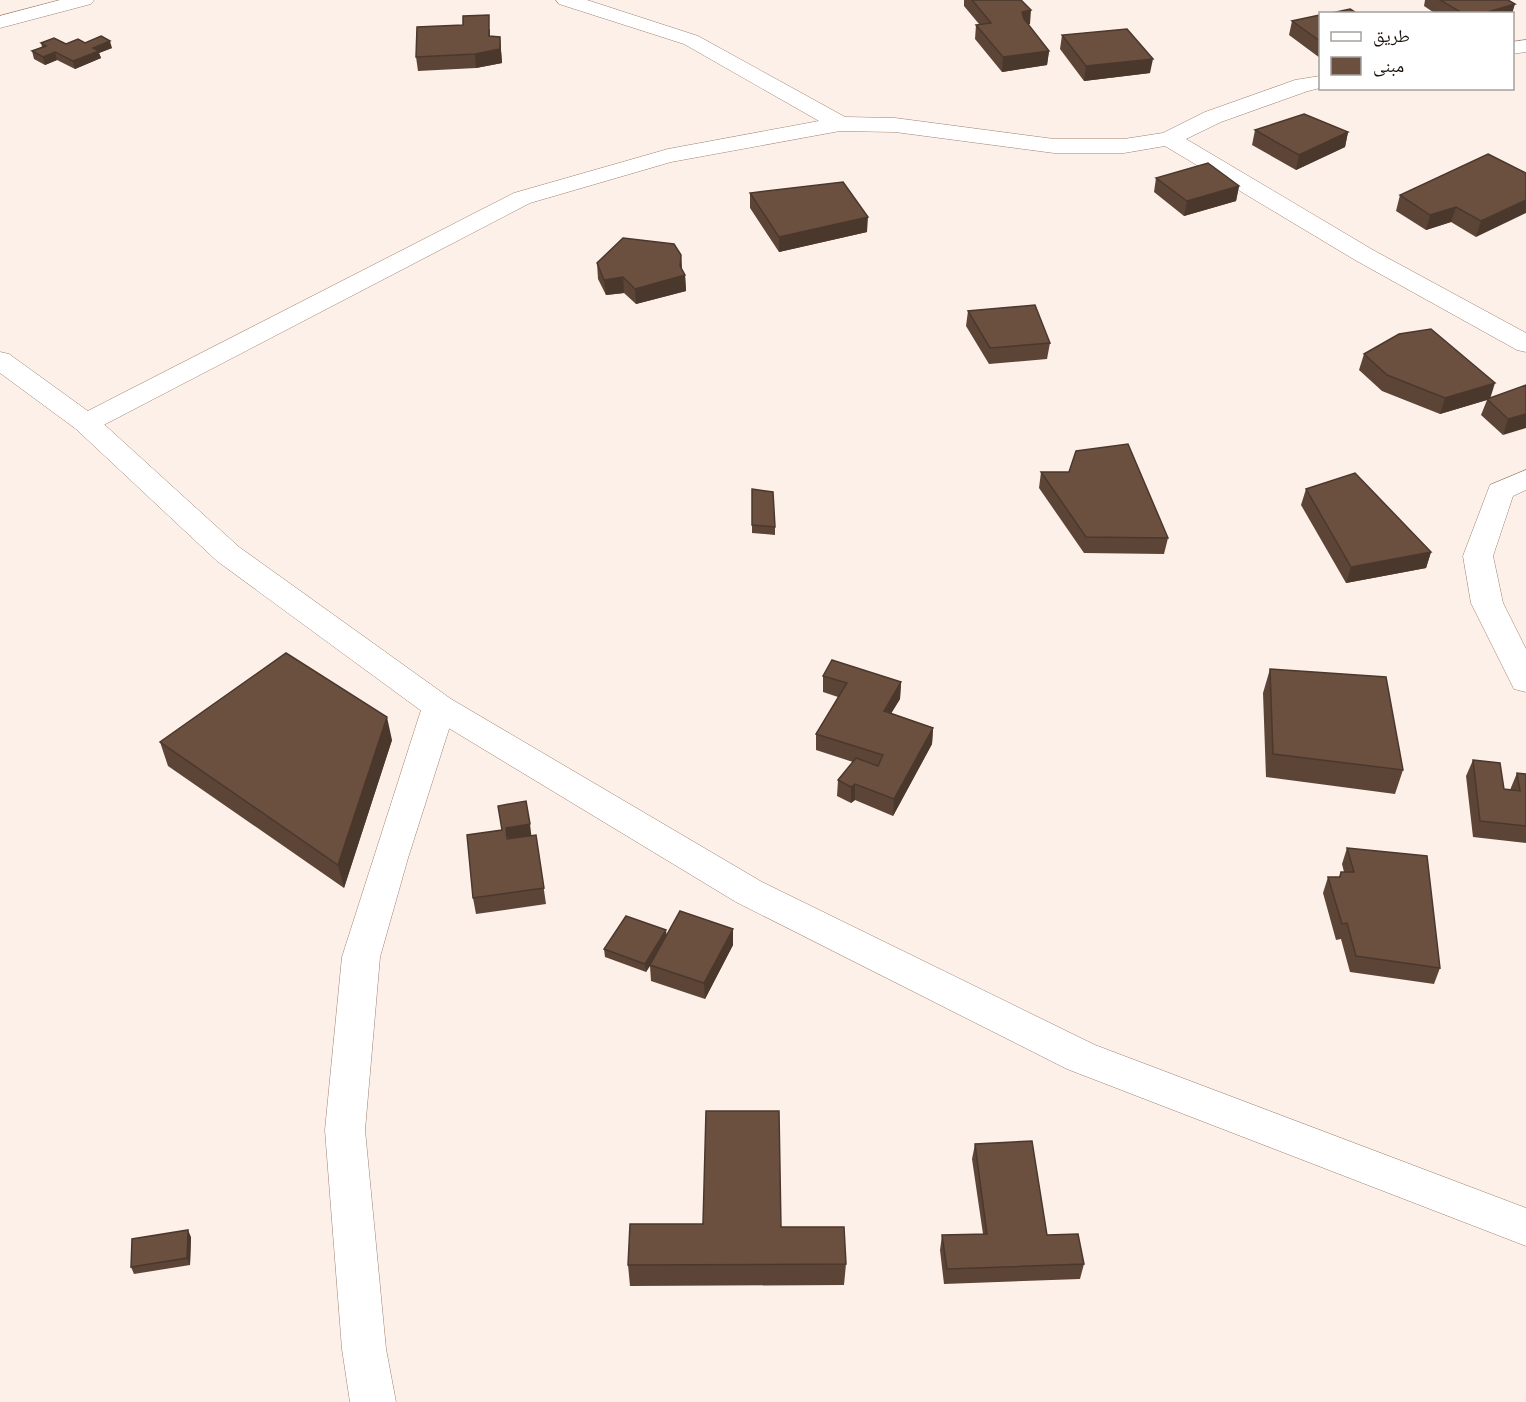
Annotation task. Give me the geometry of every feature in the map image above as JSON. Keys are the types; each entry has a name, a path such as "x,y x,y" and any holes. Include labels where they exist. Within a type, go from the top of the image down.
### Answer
{"street":[{"path":"0,22 84,0"},
{"path":"566,0 691,40 840,124"},
{"path":"86,423 522,198 668,156 840,124 895,125 1054,146 1124,146 1169,139 1213,117 1303,85 1319,82"},
{"path":"1169,139 1364,255 1526,344"},
{"path":"0,360 86,423 228,554 439,707 748,892 1081,1057 1526,1227"},
{"path":"1526,479 1500,491 1478,556 1487,603 1526,681"},
{"path":"373,1402 364,1349 345,1130 361,957 390,858 439,707"}],"building":[{"path":"972,0 1021,0 1031,10 1022,12 1024,19 1049,51 1003,57 976,25 991,23"},
{"path":"1440,0 1508,0 1515,4 1488,12 1461,12"},
{"path":"1350,9 1355,12 1336,12"},
{"path":"489,15 489,36 500,37 500,49 475,54 416,57 417,27 463,25 463,16"},
{"path":"1319,15 1319,40 1292,21"},
{"path":"1127,29 1153,59 1086,66 1062,35"},
{"path":"101,36 110,41 93,48 99,51 73,61 55,52 43,57 32,51 46,46 41,43 54,38 66,44 78,39 85,43"},
{"path":"1304,114 1348,132 1299,155 1255,130"},
{"path":"1488,154 1526,173 1526,200 1481,221 1456,207 1430,215 1400,195"},
{"path":"1208,163 1239,186 1187,201 1156,178"},
{"path":"843,182 868,217 779,237 750,193"},
{"path":"623,238 674,244 681,255 680,266 685,275 635,289 623,277 604,280 597,263"},
{"path":"1035,305 1050,343 990,348 968,311"},
{"path":"1431,329 1495,383 1445,398 1387,375 1364,354 1399,334"},
{"path":"1526,385 1526,414 1508,419 1487,399"},
{"path":"1128,444 1168,538 1086,537 1041,472 1069,472 1076,451"},
{"path":"1355,473 1431,552 1351,567 1306,489"},
{"path":"752,489 773,492 775,527 752,525"},
{"path":"286,653 387,717 338,865 160,742"},
{"path":"832,660 901,682 884,711 933,728 894,799 855,784 851,787 838,780 856,758 878,766 883,755 816,734 847,683 823,676"},
{"path":"1270,669 1386,677 1403,770 1273,754"},
{"path":"1473,760 1500,763 1504,789 1520,791 1517,773 1526,774 1526,826 1480,821"},
{"path":"526,801 530,824 506,828 507,839 536,835 544,888 473,898 467,835 502,830 498,806"},
{"path":"1347,848 1427,856 1440,968 1356,956 1347,923 1342,924 1328,877 1340,877 1341,872 1354,872"},
{"path":"680,911 733,929 704,983 650,965"},
{"path":"626,916 666,930 645,964 604,949"},
{"path":"706,1111 779,1111 781,1227 844,1227 846,1264 628,1265 630,1224 703,1224"},
{"path":"1032,1141 1047,1235 1078,1234 1084,1264 947,1269 942,1235 987,1234 975,1144"},
{"path":"188,1230 187,1258 131,1267 132,1239"}]}
